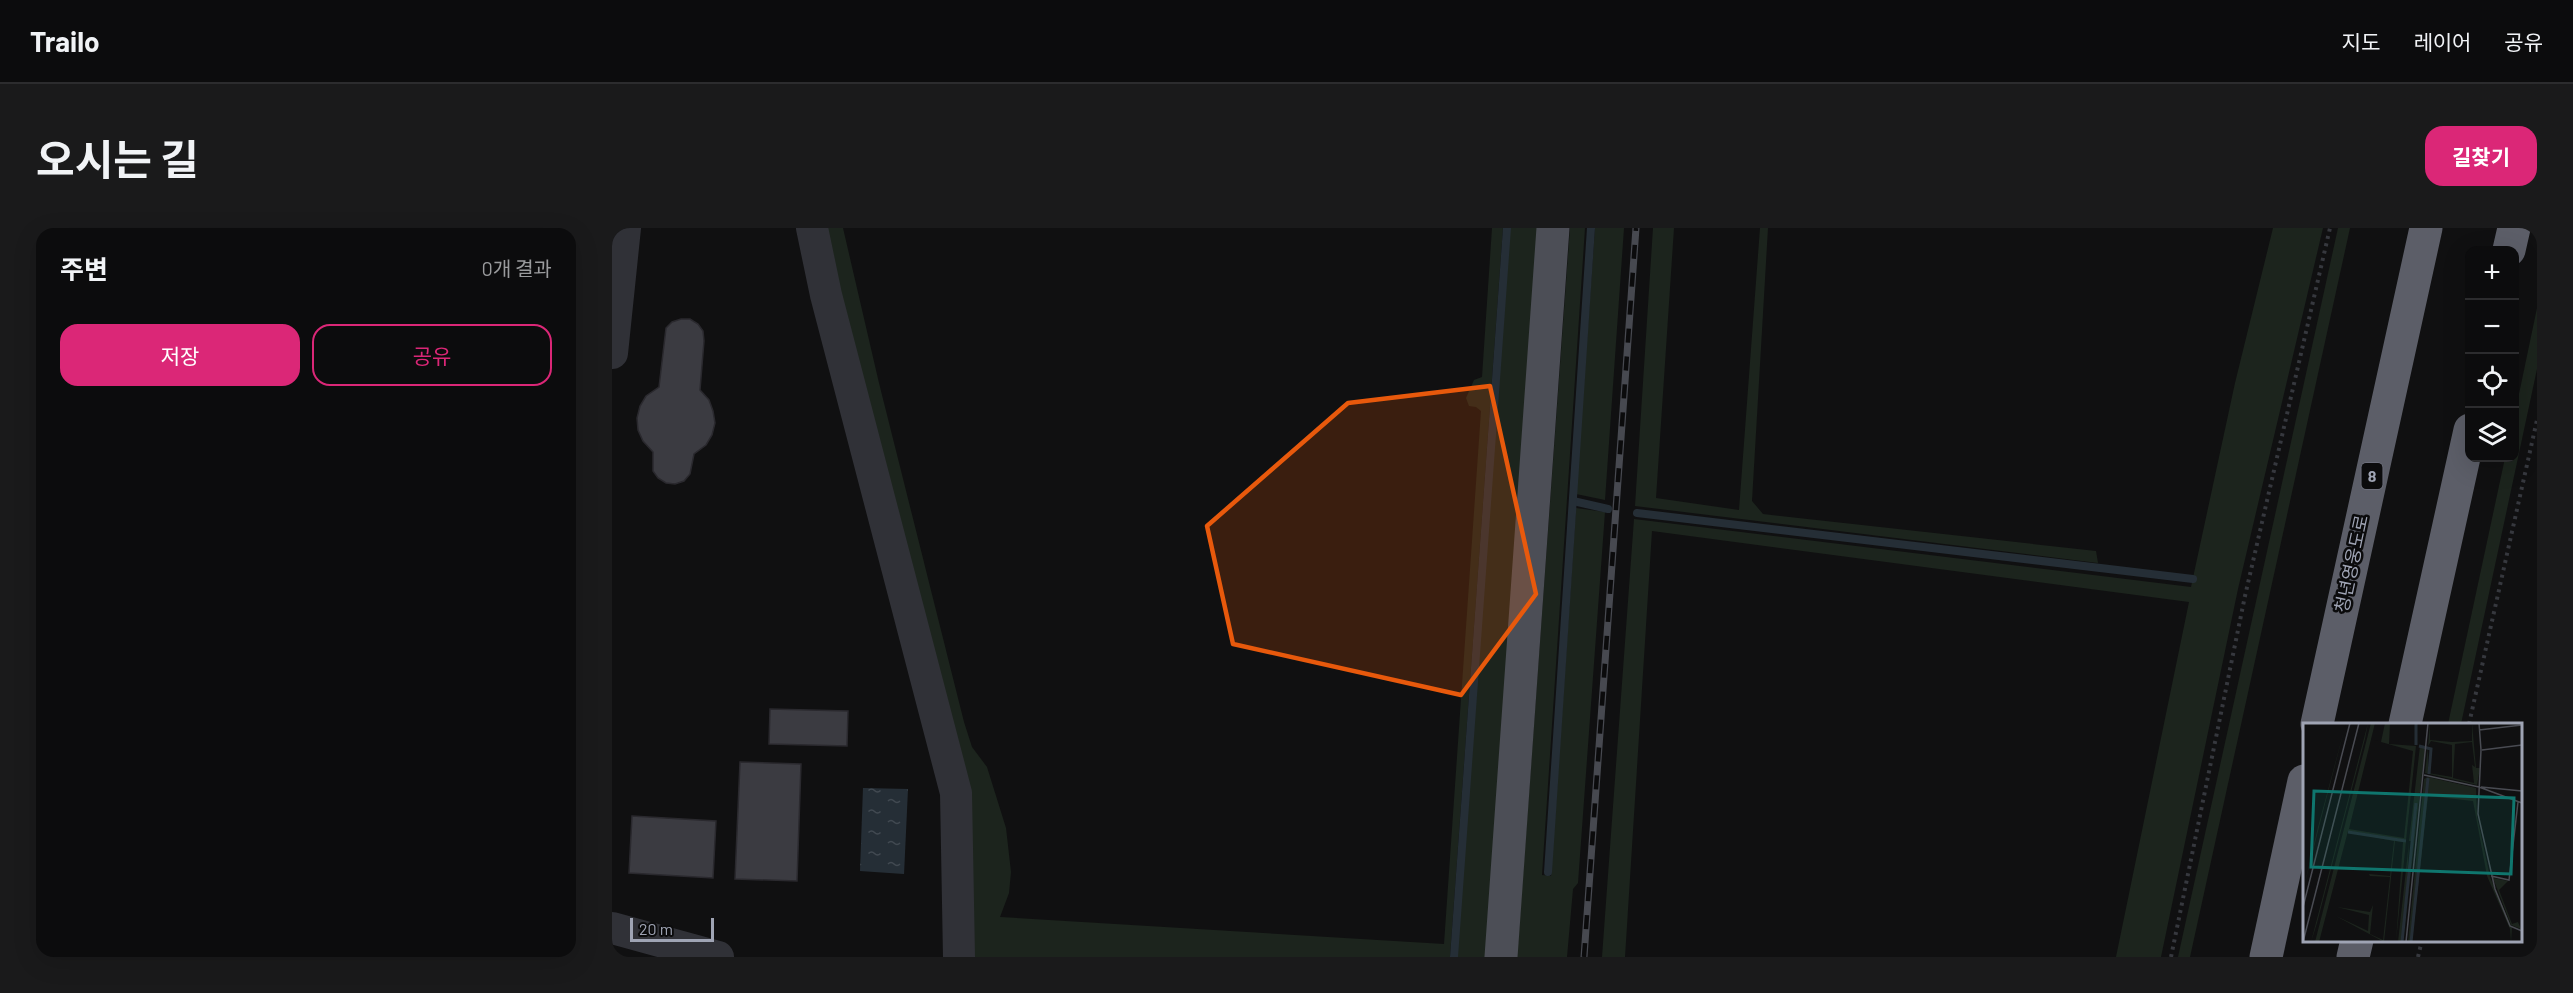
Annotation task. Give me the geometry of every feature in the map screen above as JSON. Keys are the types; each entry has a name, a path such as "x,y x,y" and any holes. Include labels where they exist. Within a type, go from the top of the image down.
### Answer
{"highway":[{"name":"청년영웅도로","path":"2317,723 2426,228"},
{"path":"2510,246 2514,228"},
{"path":"2405,723 2465,448"},
{"path":"2266,957 2303,786"},
{"path":"2353,957 2357,942"}],"main road":[{"path":"1501,957 1552,228"}],"street":[{"path":"612,353 624,228"},
{"path":"812,228 826,295 957,793 959,957"},
{"path":"612,928 718,957"}],"path":[{"path":"2171,957 2246,596 2330,228"},
{"path":"2469,723 2537,420"},
{"path":"2418,957 2422,942"}],"highlighted area":[{"path":"1490,386 1536,594 1461,695 1233,644 1207,526 1348,403"}],"shaded area":[{"path":"824,228 843,228 879,383 964,722 972,747 987,767 1006,828 1011,872 1009,893 1000,917 1444,944 1481,411 1469,406 1466,398 1474,380 1482,377 1492,228 1503,228 1450,957 972,957 973,866"},
{"path":"1509,228 1538,228 1487,957 1456,957"},
{"path":"1570,228 1585,228 1542,875 1551,876 1576,508 1605,512 1578,883 1573,889 1567,957 1517,957"},
{"path":"1595,228 1624,228 1605,500 1576,494"},
{"path":"1653,228 1674,228 1656,498 1739,510 1760,228 1768,228 1752,501 1763,514 2096,551 2098,563 1635,506"},
{"path":"2273,228 2323,228 2238,589 2161,957 2116,957 2189,602 1652,531 1625,957 1602,957 1634,519 2191,587 2235,383"},
{"path":"2338,228 2350,228 2190,957 2178,957"},
{"path":"2537,308 2537,369 2519,453 2519,394"},
{"path":"2504,462 2517,462 2461,723 2448,723"}],"water":[{"path":"863,788 908,789 904,874 860,871"}],"building":[{"path":"690,319 703,331 700,390 709,400 715,423 706,445 694,454 690,474 684,481 675,484 666,483 653,471 653,452 643,441 638,430 637,418 646,396 659,387 666,328 672,322"},
{"path":"770,709 848,711 847,746 769,744"},
{"path":"740,762 801,764 797,881 735,879"},
{"path":"632,816 716,821 713,878 629,873"}],"waterway":[{"path":"1454,957 1507,228"},
{"path":"1548,872 1591,228"},
{"path":"1573,501 1608,509"},
{"path":"1637,513 2193,579"}],"railway":[{"path":"1584,957 1636,228"}]}
